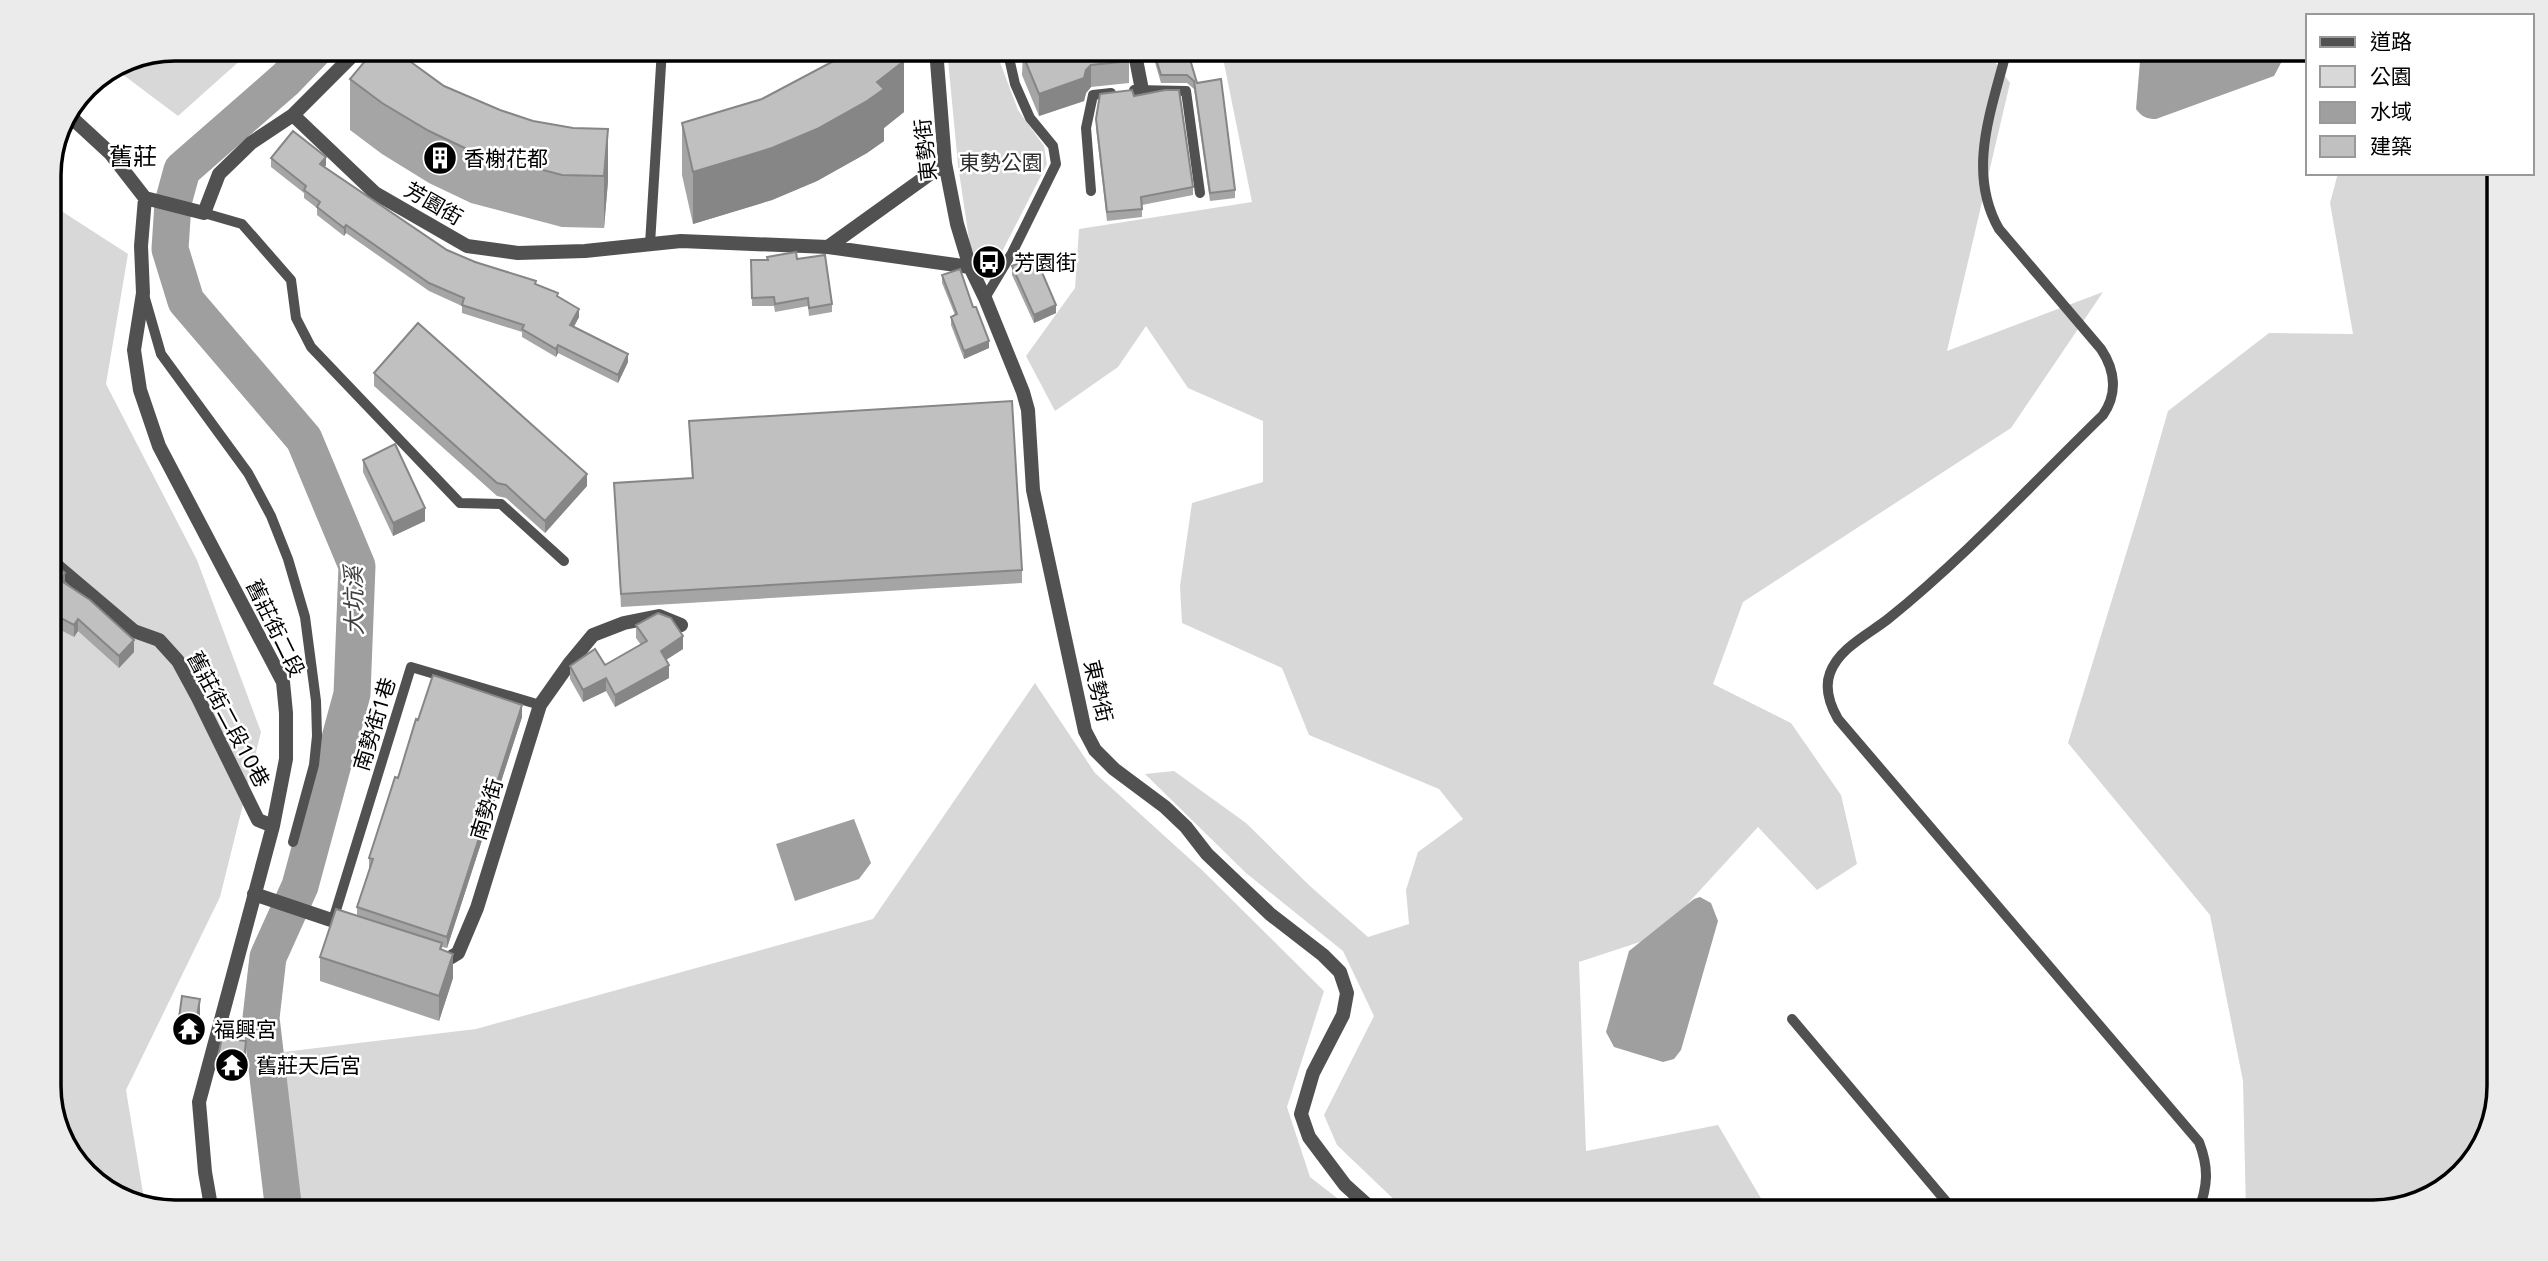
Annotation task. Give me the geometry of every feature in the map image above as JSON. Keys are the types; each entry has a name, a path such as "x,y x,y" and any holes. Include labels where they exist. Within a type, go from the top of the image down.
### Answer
{"street":[{"path":"75,121 110,153 151,199 201,212 219,174 251,143 293,115 347,61"},
{"name":"東勢街","path":"937,61 945,163 957,224 970,267 985,298 1028,410 1033,491 1085,731 1095,750 1114,769 1166,807 1207,854 1270,914 1340,972 1347,993 1343,1015 1313,1073 1301,1114 1309,1136 1345,1185 1362,1200"},
{"path":"1136,61 1142,90"},
{"name":"芳園街","path":"293,115 375,193 467,246 518,253 585,251 681,241 828,247 970,267"},
{"path":"828,247 945,163"},
{"name":"舊莊街二段","path":"151,199 141,246 144,293 134,350 140,390 159,446 283,681 286,713 286,759 273,826 199,1102 210,1200"},
{"name":"舊莊街二段10巷","path":"61,569 134,631 159,640 178,661 258,820 273,826"},
{"name":"南勢街","path":"422,951 448,959 458,953 477,908 540,705 569,664 593,635 645,617 659,616 681,625"},
{"path":"254,894 358,929"}],"lane":[{"path":"650,244 661,61"},
{"path":"985,298 1012,253 1056,164 1053,146 1030,118 1010,61"},
{"path":"2004,61 1982,156 1983,186 1989,211 1999,229 2106,355 2114,377 2111,404 2093,425 1914,597 1839,658 1830,674 1828,691 1831,706 1838,719 2199,1142 2206,1160 2208,1179 2202,1200"},
{"path":"1091,191 1086,128 1093,95 1142,90 1186,91 1200,193"},
{"path":"201,212 242,224 291,280 296,318 311,347 460,503 501,504 564,561"},
{"path":"144,293 161,354 248,473 271,516 288,559 304,617 316,701 317,736 314,765 293,842"},
{"name":"南勢街1巷","path":"333,920 411,667 540,705"},
{"path":"1792,1019 1945,1200"}],"green space":[{"path":"240,61 178,116 123,75 153,63"},
{"name":"東勢公園","path":"948,61 1000,61 1018,110 1044,146 1047,164 987,281 970,246 958,165"},
{"path":"1224,61 1994,61 2010,83 1947,351 2103,292 2011,428 1743,602 1713,684 1791,723 1841,795 1857,864 1817,890 1758,827 1658,936 1579,962 1586,1151 1718,1125 1762,1200 1394,1200 1337,1145 1324,1115 1374,1016 1343,951 1246,873 1145,774 1174,771 1246,823 1311,887 1368,937 1409,924 1406,890 1418,852 1463,819 1439,789 1309,735 1282,668 1182,623 1180,586 1192,503 1263,482 1263,421 1188,388 1146,326 1118,367 1055,411 1026,356 1075,288 1079,229 1252,202"},
{"path":"2337,175 2487,175 2487,1086 2481,1122 2468,1149 2448,1171 2423,1188 2388,1199 2246,1200 2243,1081 2210,915 2068,743 2168,411 2269,333 2353,334 2330,203"},
{"path":"61,211 128,254 106,384 197,560 261,732 220,897 126,1090 143,1195 112,1181 80,1149 67,1122 61,1093"},
{"path":"1035,683 1095,773 1202,870 1324,991 1287,1107 1310,1177 1340,1200 283,1200 258,1055 476,1029 873,919"}],"water":[{"path":"2140,61 2282,61 2274,76 2156,119 2143,116 2136,109"},
{"path":"854,819 871,863 859,879 795,901 776,844"},
{"path":"1700,897 1711,903 1718,921 1681,1050 1674,1059 1663,1062 1614,1047 1606,1032 1629,951"}],"building":[{"path":"365,61 410,61 444,86 500,110 533,121 573,128 608,129 604,176 562,175 471,151 429,131 382,103 350,79"},
{"path":"834,61 904,61 877,82 884,89 817,129 772,148 693,172 682,123 762,99"},
{"path":"1025,61 1129,61 1091,65 1084,78 1039,94"},
{"path":"1157,61 1191,61 1197,83 1221,79 1235,190 1210,193 1194,81 1187,75 1161,75"},
{"path":"1132,90 1134,96 1179,90 1193,187 1141,197 1142,209 1107,212 1096,119 1100,94"},
{"path":"293,131 326,157 320,164 447,250 475,262 536,281 535,284 558,293 557,296 579,309 570,325 628,354 618,375 558,345 556,349 522,329 524,325 462,305 464,298 429,283 346,225 344,228 317,207 320,202 304,190 306,186 271,158"},
{"path":"796,252 797,259 825,255 832,304 809,308 808,298 775,304 774,297 752,298 751,260 768,260 767,257"},
{"path":"1035,256 1056,305 1034,315 1012,266"},
{"path":"960,269 973,307 976,307 989,341 964,351 951,317 957,314 942,275"},
{"path":"418,323 587,474 545,521 506,485 497,483 374,373"},
{"path":"1012,401 1022,570 621,594 614,483 693,478 689,421"},
{"path":"395,444 425,508 393,523 363,460"},
{"path":"61,581 90,600 134,640 119,656 78,619 74,625 61,618"},
{"path":"658,613 671,618 683,636 661,651 669,665 615,695 606,678 583,690 570,666 595,649 605,665 647,641 636,625"},
{"path":"433,675 522,705 447,937 357,907 373,859 369,858 395,777 398,778"},
{"path":"336,909 442,943 440,949 453,954 439,996 320,957"},
{"path":"182,996 200,999 195,1027 178,1025"},
{"path":"222,1038 246,1041 244,1059 218,1056"}],"waterway":[{"name":"大坑溪","path":"283,1200 261,1018 268,957 300,886 352,694 357,566 304,439 186,301 170,249 173,203 182,170 303,61"}],"place":[{"name":"香榭花都","path":"440,158"},
{"name":"芳園街","path":"989,262"},
{"name":"福興宮","path":"189,1029"},
{"name":"舊莊天后宮","path":"232,1065"}],"district":[{"name":"舊莊","path":"133,155"}]}
